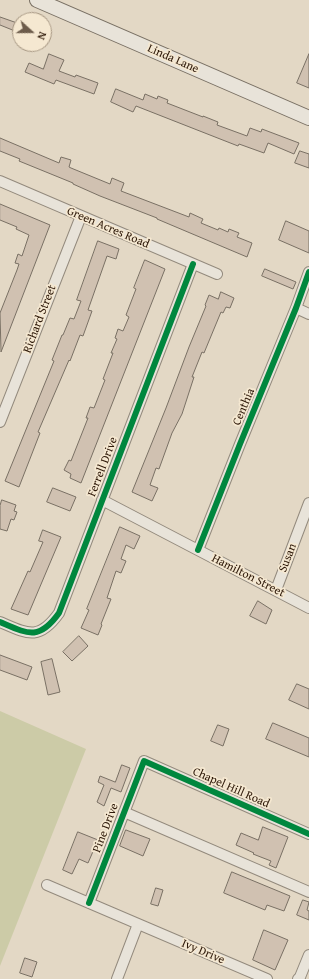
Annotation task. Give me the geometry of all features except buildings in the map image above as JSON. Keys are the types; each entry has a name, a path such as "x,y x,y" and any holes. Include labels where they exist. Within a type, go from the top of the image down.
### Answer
{"street":[{"name":"Linda Lane","path":"37,0 309,118"},
{"name":"Green Acres Road","path":"0,181 217,274"},
{"name":"Richard Street","path":"0,422 81,216"},
{"name":"Ferrell Drive","path":"0,622 20,630 33,633 47,627 59,613 193,264"},
{"name":"Centhia","path":"198,550 296,308 309,272"},
{"path":"296,308 309,314"},
{"name":"Hamilton Street","path":"102,500 309,608"},
{"name":"Susan","path":"276,590 309,503"},
{"name":"Pine Drive","path":"89,903 144,761"},
{"name":"Chapel Hill Road","path":"144,761 309,834"},
{"name":"Pine Drive","path":"124,812 309,892"},
{"path":"47,885 138,924 117,979"},
{"name":"Ivy Drive","path":"138,924 267,979"},
{"path":"298,979 309,955"}],"green space":[{"path":"0,711 86,749 0,966"}],"cycle path":[{"path":"0,622 26,632 39,631 52,622 59,613 193,264"},
{"path":"198,550 296,308 309,272"},
{"path":"89,903 144,761 309,834"}]}
